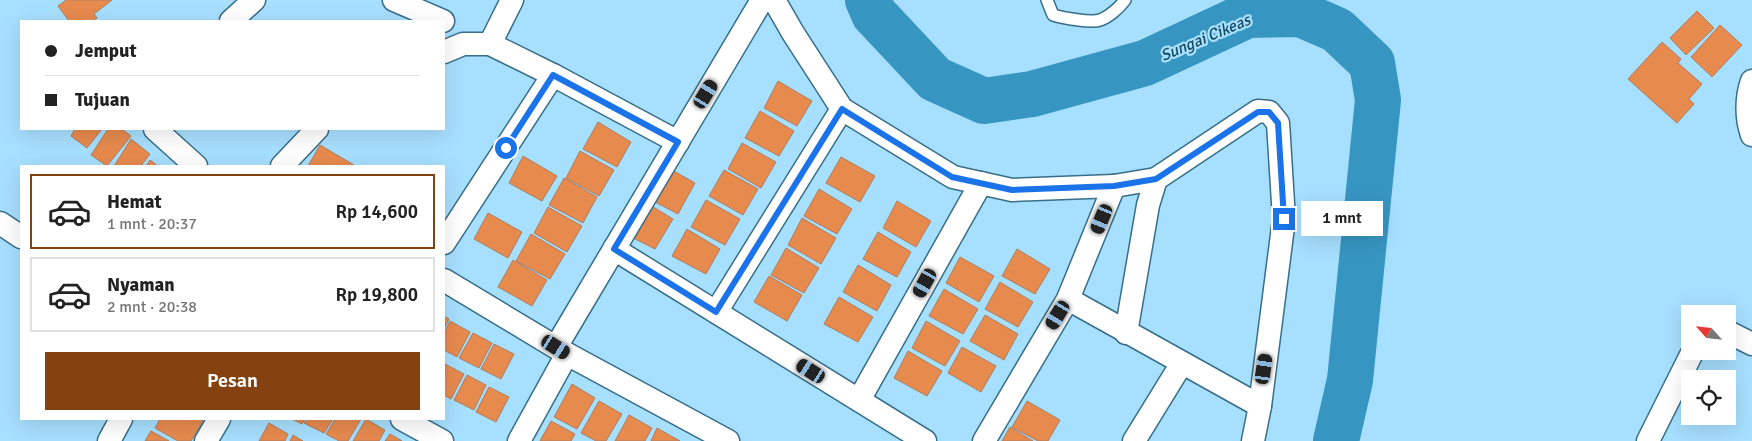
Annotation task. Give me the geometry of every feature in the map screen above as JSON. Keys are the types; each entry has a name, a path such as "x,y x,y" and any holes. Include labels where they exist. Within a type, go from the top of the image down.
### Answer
{"street":[{"path":"232,20 254,0"},
{"path":"394,0 441,20"},
{"path":"490,44 512,0"},
{"path":"519,441 561,350 614,249 762,0"},
{"path":"774,0 842,109 952,177 1012,190 1114,186 1156,179 1258,112 1269,112 1278,123 1284,219 1260,406 1253,441"},
{"path":"445,22 450,25 454,48 490,44 553,75 678,142"},
{"path":"445,241 553,75"},
{"path":"1752,81 1747,94 1748,125 1752,136"},
{"path":"716,312 842,109"},
{"path":"156,130 195,165"},
{"path":"283,165 316,130"},
{"path":"1126,333 1148,205 1156,179"},
{"path":"858,400 981,183"},
{"path":"984,441 1068,299 1114,186"},
{"path":"0,223 20,237"},
{"path":"614,249 925,441"},
{"path":"445,281 561,350 728,441"},
{"path":"1068,299 1260,406"},
{"path":"1736,336 1752,344"},
{"path":"1648,441 1688,360"},
{"path":"1134,441 1182,363"},
{"path":"110,441 121,420"},
{"path":"206,441 218,420"},
{"path":"404,420 442,441"}],"lane":[{"path":"1047,0 1053,15 1068,19 1100,20 1121,6 1125,0"}],"building":[{"path":"66,0 112,0 94,14 97,18 94,20 68,20 58,6"},
{"path":"1697,11 1714,28 1686,55 1670,38"},
{"path":"1720,25 1742,45 1712,77 1691,57"},
{"path":"1662,42 1681,59 1678,63 1702,84 1689,99 1694,104 1677,123 1628,79"},
{"path":"778,81 812,101 797,126 764,108"},
{"path":"760,111 794,131 779,156 745,138"},
{"path":"598,122 631,142 617,167 583,149"},
{"path":"74,130 101,130 87,148 71,136"},
{"path":"107,130 123,130 131,136 108,165 91,155"},
{"path":"131,139 150,154 142,165 115,165"},
{"path":"742,143 776,162 761,188 728,169"},
{"path":"320,145 354,165 309,165"},
{"path":"580,151 614,170 599,196 566,178"},
{"path":"523,156 557,176 542,201 509,183"},
{"path":"841,157 875,176 860,202 826,183"},
{"path":"150,160 157,165 147,165"},
{"path":"672,170 695,183 678,214 655,202"},
{"path":"724,170 758,189 743,215 709,196"},
{"path":"564,178 597,197 583,223 549,205"},
{"path":"819,189 852,209 837,234 804,216"},
{"path":"706,200 740,219 725,245 691,227"},
{"path":"897,201 931,221 916,247 883,228"},
{"path":"650,205 673,219 655,249 633,238"},
{"path":"548,207 582,226 567,252 534,233"},
{"path":"488,213 522,232 508,258 474,239"},
{"path":"802,218 836,238 821,264 788,245"},
{"path":"687,229 720,249 706,274 672,256"},
{"path":"878,232 911,252 897,277 863,259"},
{"path":"531,234 565,254 550,279 516,261"},
{"path":"786,248 819,268 804,293 771,275"},
{"path":"1017,249 1050,269 1035,294 1002,276"},
{"path":"960,257 994,276 979,302 946,283"},
{"path":"513,260 547,280 532,306 498,287"},
{"path":"858,265 891,285 877,311 843,292"},
{"path":"769,276 802,295 787,321 754,302"},
{"path":"1000,282 1033,302 1018,327 985,309"},
{"path":"944,289 978,309 963,334 929,316"},
{"path":"839,297 873,317 858,342 824,324"},
{"path":"985,315 1018,334 1004,360 970,341"},
{"path":"445,317 449,319 445,327"},
{"path":"450,321 470,332 457,357 445,351 445,331"},
{"path":"926,321 960,341 945,366 912,348"},
{"path":"473,333 492,343 479,368 459,358"},
{"path":"494,344 514,354 501,379 481,369"},
{"path":"962,347 996,366 981,392 948,373"},
{"path":"908,351 942,371 927,396 894,378"},
{"path":"445,364 464,374 451,399 445,396"},
{"path":"467,375 486,385 474,410 454,400"},
{"path":"572,384 595,398 577,429 554,417"},
{"path":"489,387 509,397 496,422 476,412"},
{"path":"599,401 622,414 606,441 596,441 581,433"},
{"path":"1027,401 1060,420 1048,441 1038,441 1012,427"},
{"path":"629,415 652,428 645,441 615,441"},
{"path":"159,420 203,421 191,441 178,441 155,428"},
{"path":"294,420 304,420 302,424"},
{"path":"306,420 332,420 324,433 304,423"},
{"path":"334,420 360,420 348,441 339,441 326,434"},
{"path":"365,420 385,430 379,441 353,441"},
{"path":"551,421 575,434 571,441 540,441"},
{"path":"269,423 288,434 285,441 259,441"},
{"path":"1010,427 1033,441 1002,441"},
{"path":"657,428 680,441 651,441"},
{"path":"151,431 169,441 145,441"},
{"path":"390,434 402,441 385,441"},
{"path":"293,435 303,441 290,441"}],"waterway":[{"name":"Sungai Cikeas","path":"868,0 874,14 935,79 984,101 1032,94 1145,63 1248,15 1300,14 1337,30 1372,63 1378,100 1350,380 1336,441"}],"route":[{"path":"506,148 553,75 678,142 614,249 716,312 842,109 952,177 1012,190 1114,186 1156,179 1258,112 1269,112 1278,123 1284,219"}]}
